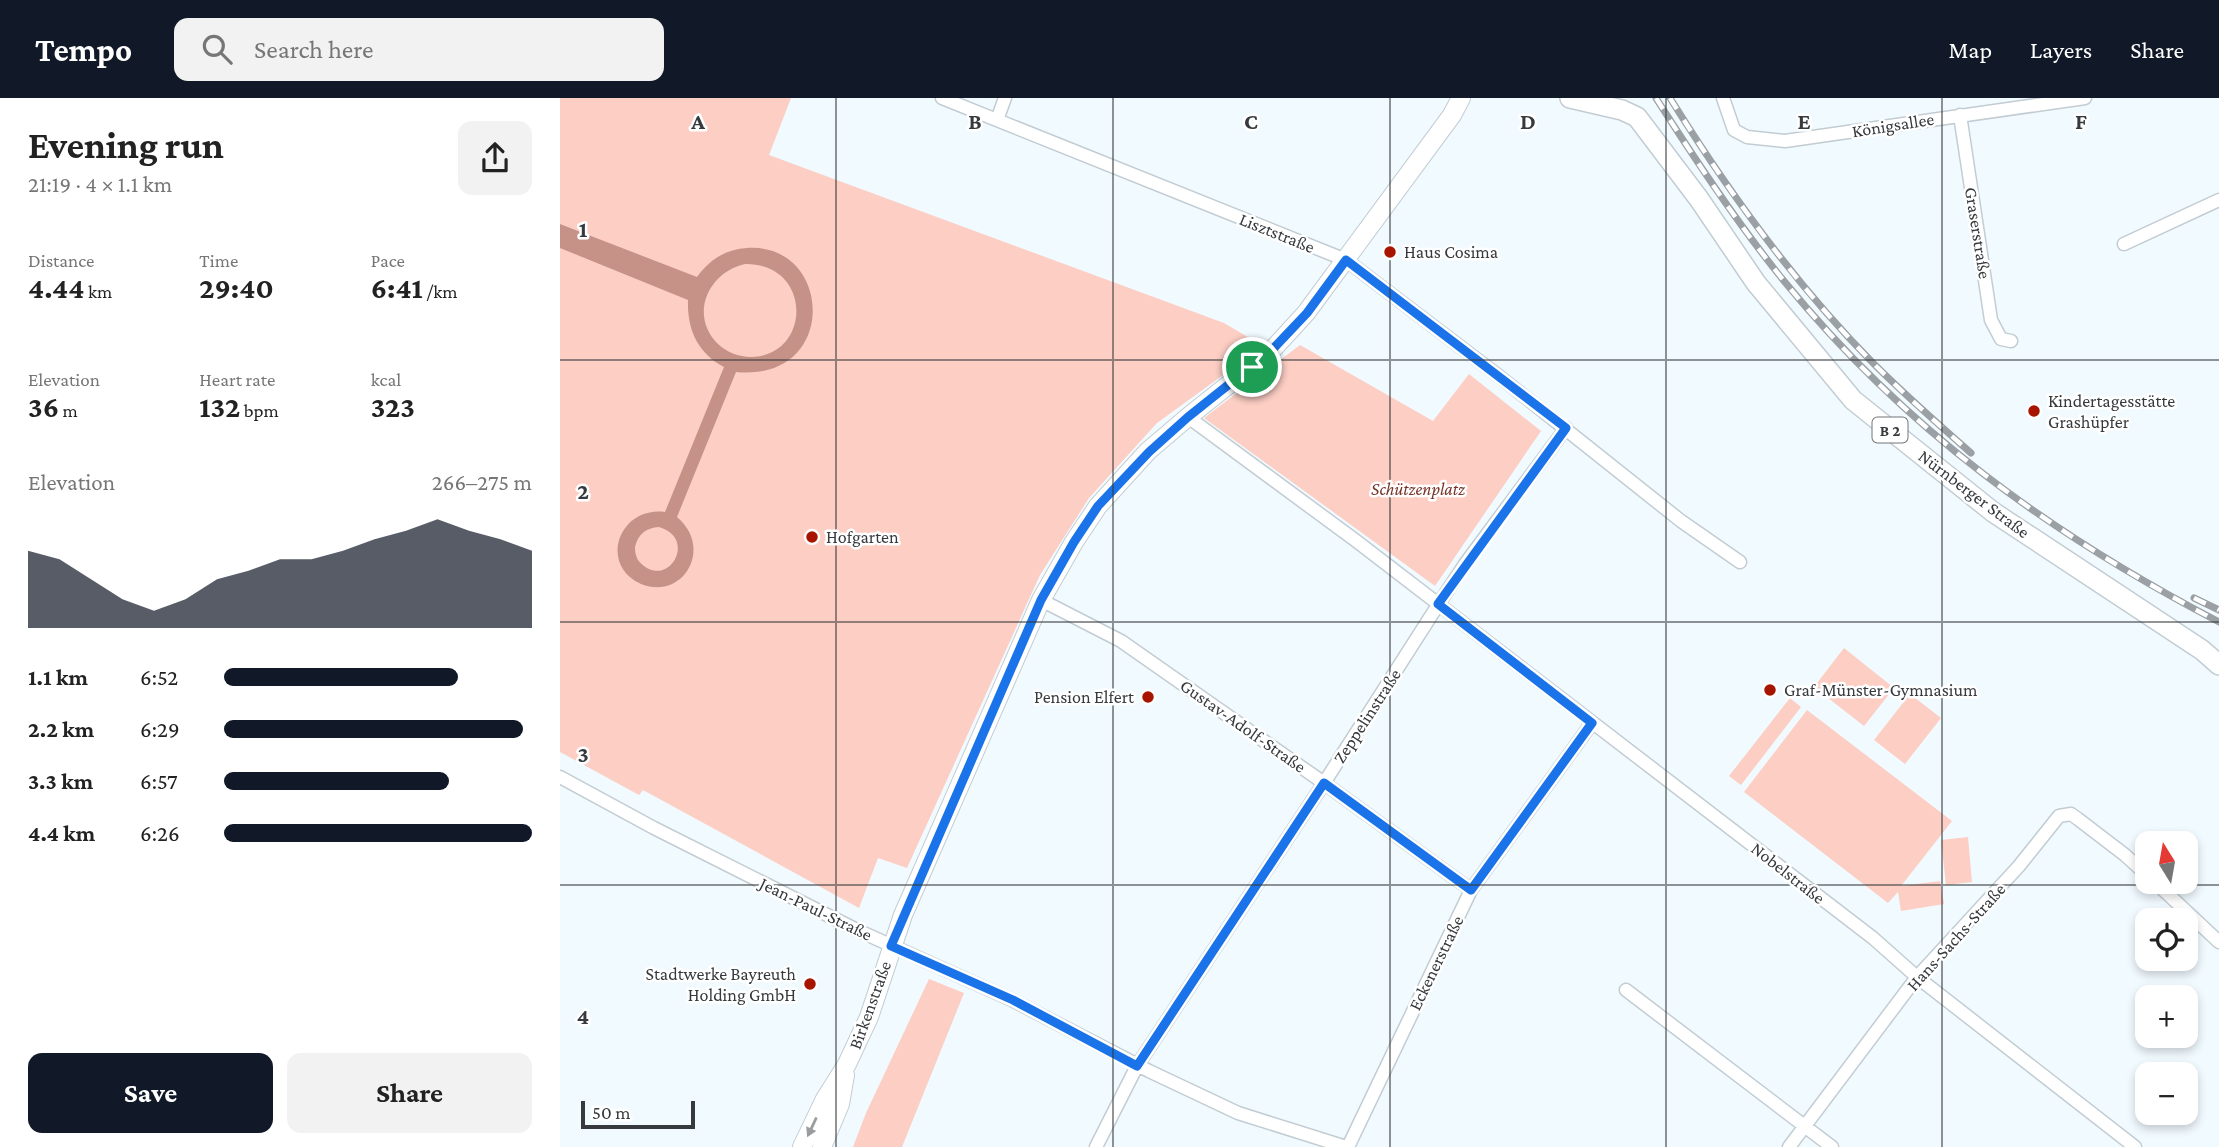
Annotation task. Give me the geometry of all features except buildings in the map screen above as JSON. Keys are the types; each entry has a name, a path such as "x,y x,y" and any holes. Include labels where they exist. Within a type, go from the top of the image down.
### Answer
{"main road":[{"name":"Birkenstraße","path":"802,1147 869,1017 891,946 1041,600 1074,542 1098,506 1149,452 1272,350 1307,313 1452,115 1461,98"},
{"name":"Nürnberger Straße","path":"1570,98 1622,110 1637,117 1699,199 1756,284 1853,400 1993,512 2202,650 2219,665"},
{"name":"Birkenstraße","path":"822,1147 840,1104 847,1064"}],"street":[{"name":"Lisztstraße","path":"942,98 1346,260 1566,428 1681,521 1740,562"},
{"path":"997,120 1006,98"},
{"name":"Königsallee","path":"1723,99 1734,130 1747,136 1785,141 2085,98"},
{"name":"Graserstraße","path":"1961,115 1991,320 2001,339 2011,341"},
{"path":"2124,244 2219,200"},
{"path":"1188,417 1438,604 1566,428"},
{"name":"Gustav-Adolf-Straße","path":"1041,600 1121,641 1471,890"},
{"name":"Nobelstraße","path":"1438,604 1873,938 1917,977 2134,1147"},
{"name":"Zeppelinstraße","path":"1096,1147 1137,1066 1324,783 1438,604"},
{"name":"Eckenerstraße","path":"1347,1147 1471,890 1592,723"},
{"name":"Jean-Paul-Straße","path":"560,778 653,828 857,930 1013,1000 1137,1066 1238,1113 1347,1147"},
{"name":"Hans-Sachs-Straße","path":"1788,1147 1917,977 2019,866 2059,816 2071,814 2135,864"},
{"path":"2168,894 2219,942"},
{"path":"1626,990 1832,1147"}],"green space":[{"name":"Hofgarten","path":"560,98 791,98 769,155 1224,323 1263,346 1157,423 1089,498 1040,575 907,868 878,858 859,908 643,790 639,795 560,752"},
{"name":"Schützenplatz","path":"1300,345 1433,421 1469,374 1541,431 1435,586 1204,418"},
{"path":"1844,648 1894,688 1864,726 1814,687"},
{"path":"1910,694 1941,718 1905,764 1874,740"},
{"path":"1790,698 1801,707 1741,785 1729,776"},
{"path":"1807,710 1952,821 1901,886 1940,881 1944,904 1901,911 1898,892 1888,903 1744,792"},
{"path":"1968,837 1972,882 1946,885 1941,840"},
{"path":"929,979 964,993 902,1147 853,1147 866,1113"}],"shaded area":[{"path":"560,224 697,277 707,265 725,253 747,248 775,252 796,266 809,287 813,312 808,336 794,356 770,369 736,372 677,517 688,529 693,543 693,556 689,569 670,585 656,587 641,584 628,575 620,564 620,539 626,527 636,518 649,513 665,512 724,367 707,355 696,340 688,311 688,300 560,248","holes":["745,264 767,268 783,278 793,293 796,310 794,327 785,342 771,353 751,357 733,353 717,343 704,320 704,307 713,285 732,269","659,527 670,533 678,549 676,558 670,565 663,570 654,571 640,562 635,547 643,532"]}],"railway":[{"path":"1656,98 1717,191 1784,281 1830,335 1879,384 1930,431 2039,514 2097,552 2219,622"},
{"path":"1670,98 1764,237 1817,302 1885,375 1971,453"},
{"path":"2194,598 2219,610"}],"place":[{"name":"Haus Cosima","path":"1390,252"},
{"name":"Kindertagesstätte Grashüpfer","path":"2034,411"},
{"name":"Hofgarten","path":"812,537"},
{"name":"Graf-Münster-Gymnasium","path":"1770,690"},
{"name":"Pension Elfert","path":"1148,697"},
{"name":"Stadtwerke Bayreuth Holding GmbH","path":"810,984"}],"route":[{"path":"1346,260 1566,428 1438,604 1592,723 1471,890 1324,783 1137,1066 1013,1000 891,946 1041,600 1074,542 1098,506 1149,452 1188,417 1252,367 1307,313 1346,260"}]}
